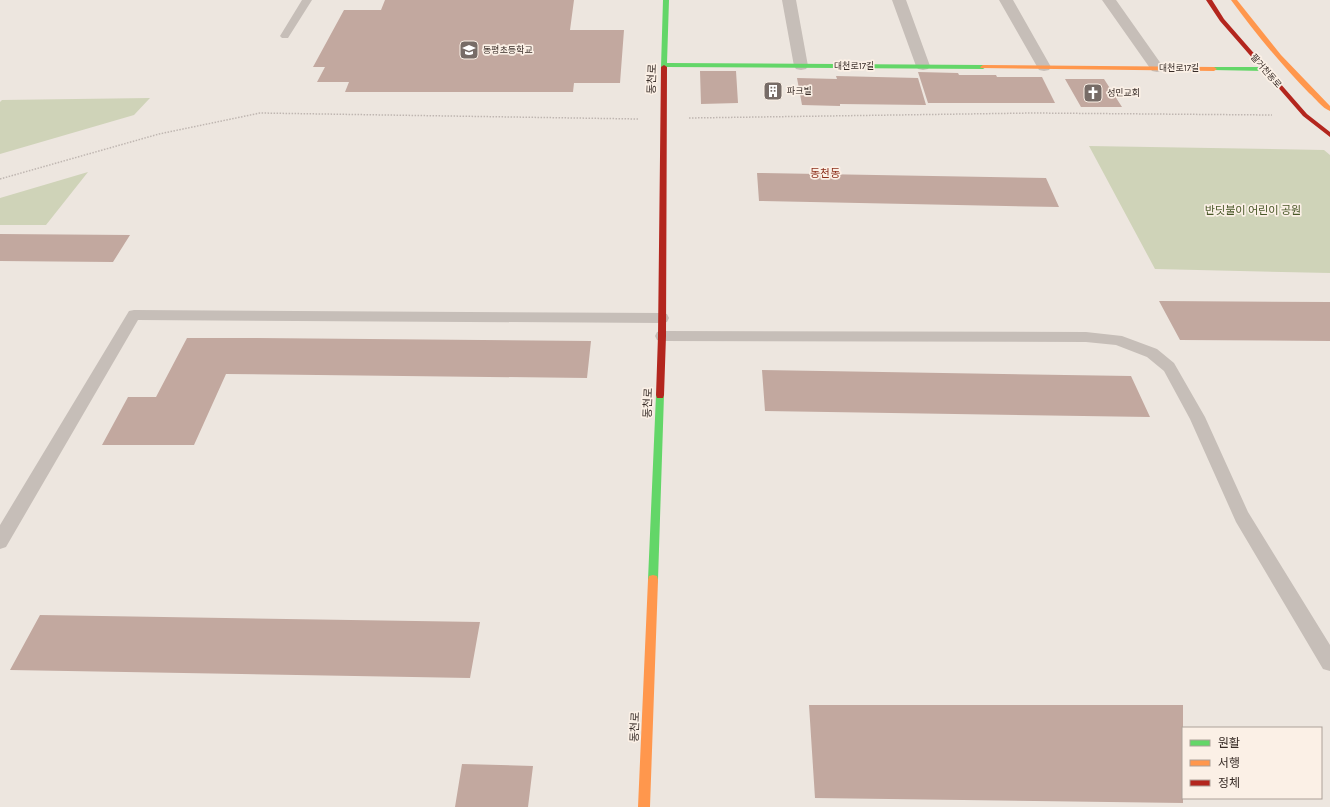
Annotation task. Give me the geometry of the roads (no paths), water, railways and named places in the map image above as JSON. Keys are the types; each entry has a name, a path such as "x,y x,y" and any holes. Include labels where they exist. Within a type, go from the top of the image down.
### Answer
{"street":[{"name":"동천로","path":"644,807 662,336 663,119 666,0"},
{"path":"789,0 801,66"},
{"path":"899,0 923,66"},
{"path":"1006,0 1044,67"},
{"path":"1109,0 1157,68"},
{"name":"팔거천동로","path":"1209,0 1222,20 1305,115 1330,135"},
{"name":"팔거천동로","path":"1234,0 1256,30 1314,96 1330,109"},
{"name":"대천로17길","path":"665,65 1265,69"}],"lane":[{"path":"285,36 307,0"},
{"path":"0,541 134,315 662,318"},
{"path":"662,336 1086,337 1117,340 1152,352 1169,367 1197,418 1242,517 1330,662"}],"place":[{"name":"동평초등학교","path":"469,50"},
{"name":"파크빌","path":"773,91"},
{"name":"성민교회","path":"1093,93"}],"district":[{"name":"동천동","path":"825,173"}],"park label":[{"name":"반딧불이 어린이 공원","path":"1253,210"}]}
